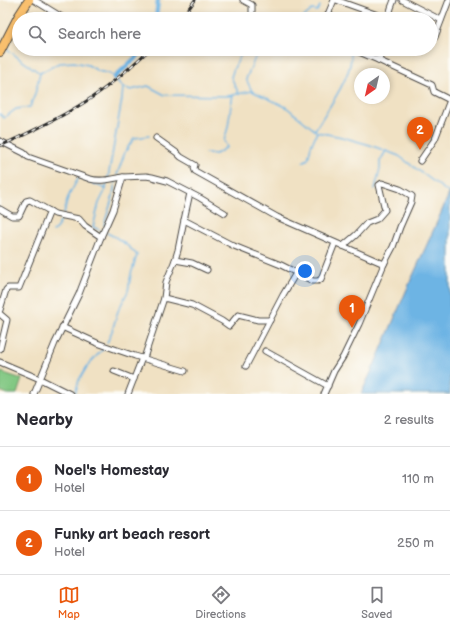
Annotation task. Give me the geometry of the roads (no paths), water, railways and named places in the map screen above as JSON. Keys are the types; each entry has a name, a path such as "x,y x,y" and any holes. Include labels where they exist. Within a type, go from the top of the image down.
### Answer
{"main road":[{"path":"21,12 29,0"},
{"path":"0,52 12,29"}],"street":[{"path":"34,0 54,12"},
{"path":"243,0 252,5 252,12"},
{"path":"329,12 335,0 349,2 372,12"},
{"path":"390,12 394,0"},
{"path":"402,0 425,12"},
{"path":"438,28 449,0"},
{"path":"369,56 432,86 434,92 450,100 435,139 420,161"},
{"path":"378,60 380,56"},
{"path":"156,138 195,165 195,171 277,217 384,264"},
{"path":"0,141 24,153 28,157 94,180 146,176 167,181 225,213"},
{"path":"34,394 62,328 79,294 113,210 123,177"},
{"path":"324,394 334,370 343,357 359,324 384,264 393,247 412,196 382,182 379,185 385,210 377,219 367,222 356,235 343,246"},
{"path":"128,394 143,358 164,298 166,282 176,260 190,193"},
{"path":"0,209 12,216 19,216 26,201 28,200 60,216 79,219 85,226 101,237"},
{"path":"0,310 6,290 8,288 19,288 50,211"},
{"path":"184,220 234,246 313,281 318,281 321,279 335,243"},
{"path":"176,260 192,263 208,270"},
{"path":"246,366 296,273"},
{"path":"164,298 192,305 229,326 238,315 258,320 270,320"},
{"path":"0,314 7,320 0,349"},
{"path":"62,328 97,343 185,371"},
{"path":"265,350 328,386"},
{"path":"0,362 70,394"},
{"path":"114,371 134,379"}],"water":[{"path":"450,191 450,394 361,394 375,364"}],"waterway":[{"path":"157,12 158,0"},
{"path":"310,12 312,10 317,11 320,6"},
{"path":"6,48 12,53"},
{"path":"16,56 40,73 59,63 74,62 88,65 98,71 110,74 123,87 131,90 148,86 165,95 228,96 252,91 286,107 317,132 370,145 399,156 449,193"},
{"path":"114,78 138,56"},
{"path":"239,94 231,77 240,56"},
{"path":"252,91 246,79 256,56"},
{"path":"315,130 342,86 349,68 351,56"},
{"path":"0,114 4,118 16,109 30,107 40,73"},
{"path":"108,178 123,87"},
{"path":"205,153 216,154 227,147 224,141 228,127 233,95"},
{"path":"303,162 308,159 311,146 317,132"},
{"path":"117,175 125,152 134,138 149,136"},
{"path":"375,189 380,169 380,161 386,151"},
{"path":"64,213 68,197 79,177 106,189"},
{"path":"100,230 93,227 99,203 106,189 107,181"},
{"path":"104,225 113,196 115,182"},
{"path":"53,232 61,220"},
{"path":"107,233 124,242 137,255 131,274 128,291 118,311 107,343"},
{"path":"75,394 79,380 88,365 104,348"}],"railway":[{"path":"186,12 195,0"},
{"path":"0,146 43,126 85,102 119,77 142,56"}],"place":[{"name":"Funky art beach resort","path":"420,150"},
{"name":"Noel's Homestay","path":"352,328"}]}
